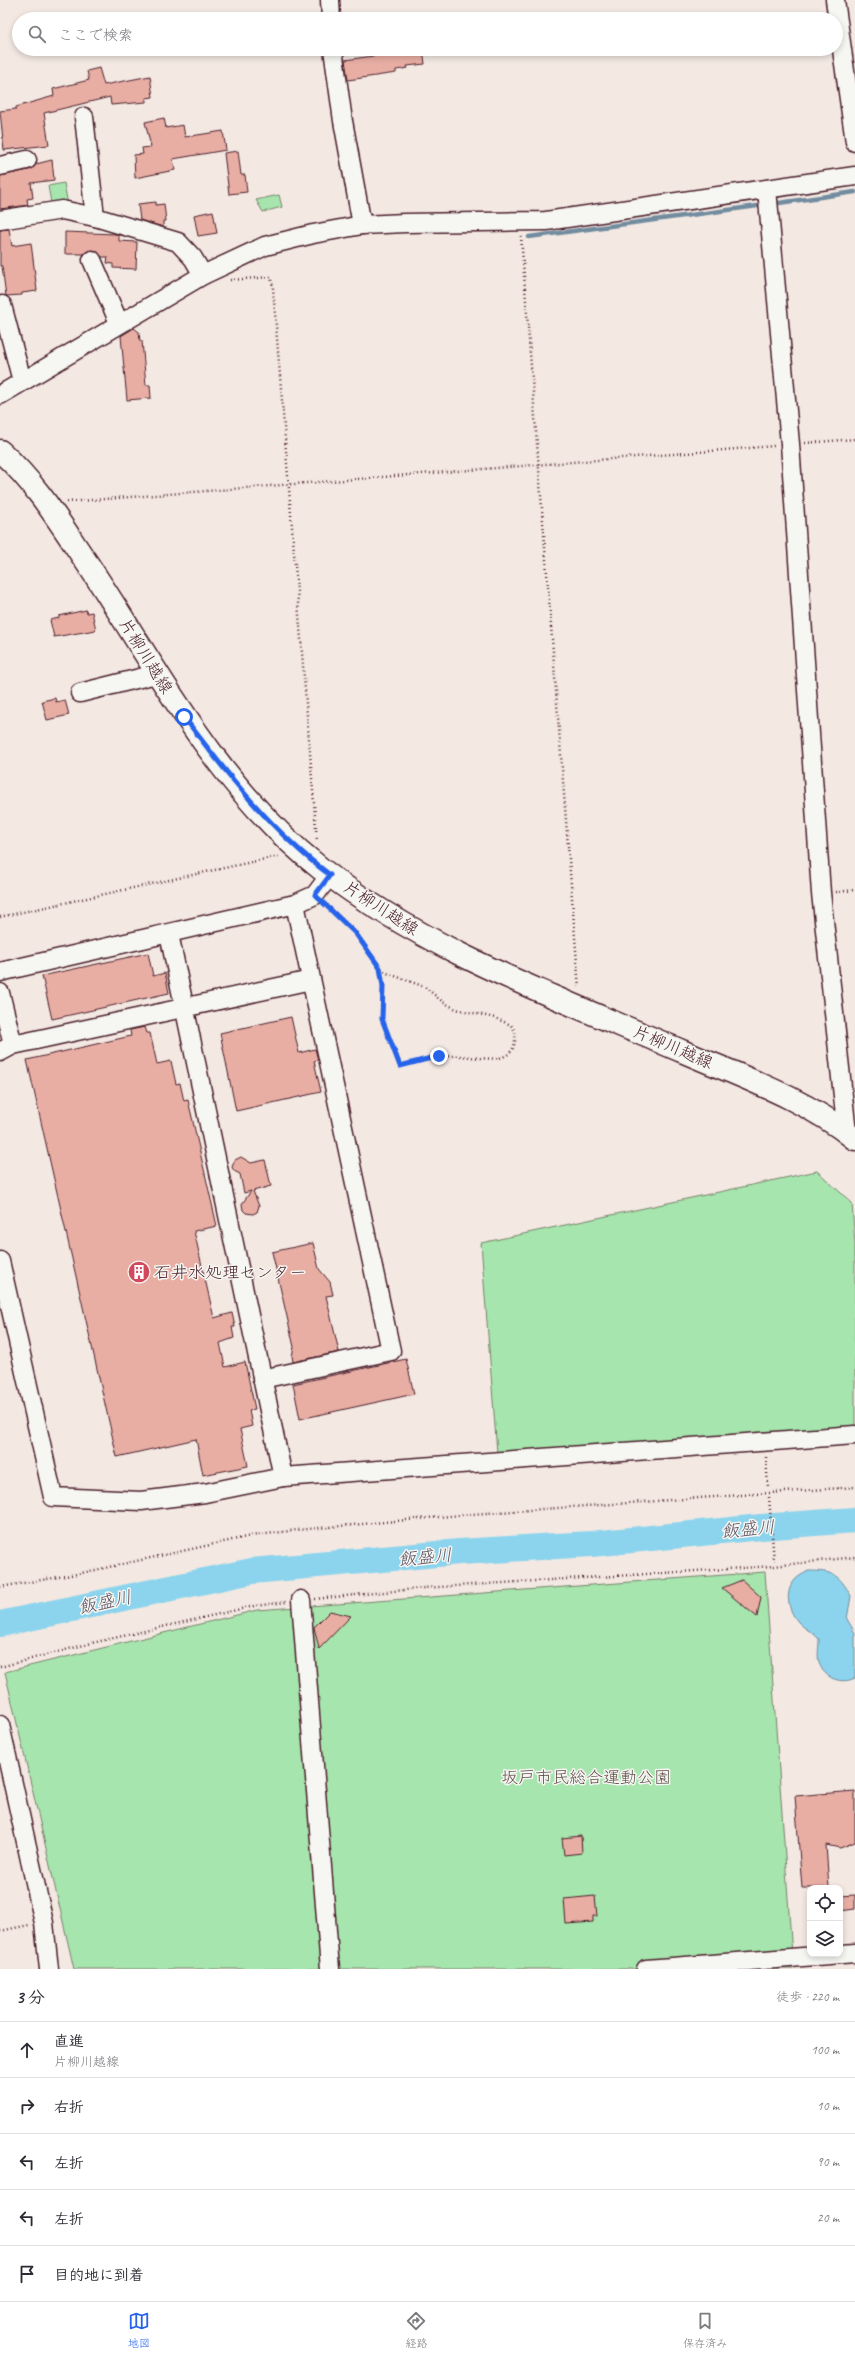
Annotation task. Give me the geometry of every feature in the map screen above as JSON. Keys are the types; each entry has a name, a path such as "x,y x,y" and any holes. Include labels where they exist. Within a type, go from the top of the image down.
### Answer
{"main road":[{"name":"片柳川越線","path":"0,451 32,483 49,506 110,597 156,674 222,767 250,799 300,851 370,904 425,937 580,1007 754,1082 810,1109 851,1136"}],"street":[{"path":"330,0 331,12"},
{"path":"835,0 837,12"},
{"path":"334,56 343,121 362,226"},
{"path":"843,56 855,142"},
{"path":"84,117 95,217"},
{"path":"0,166 27,160"},
{"path":"0,395 119,323 206,274 265,246 314,234 362,226 546,221 855,176"},
{"path":"767,189 790,444 821,893 851,1136"},
{"path":"0,220 62,210 95,217 178,242 206,274"},
{"path":"92,260 119,323"},
{"path":"2,305 22,381"},
{"path":"80,693 156,674"},
{"path":"0,972 294,904 315,895 325,871"},
{"path":"262,1379 390,1351 294,904"},
{"path":"169,934 283,1477"},
{"path":"0,993 6,1048 184,1006 311,980"},
{"path":"0,1261 53,1497 141,1500 205,1493 283,1477 855,1435"},
{"path":"301,1600 330,1969"},
{"path":"0,1725 44,1923 49,1969"},
{"path":"646,1969 855,1953"}],"path":[{"path":"520,221 580,1007"},
{"path":"206,274 213,282 271,277 325,871"},
{"path":"49,506 77,500 855,439"},
{"path":"0,917 300,851"},
{"path":"315,895 356,934 380,968 393,976 426,987 443,1002 456,1009 506,1022 515,1031 514,1046 508,1054 497,1059 445,1056 400,1066 382,1019 383,986 380,968"},
{"path":"766,1441 768,1487"},
{"path":"0,1587 77,1574 251,1536 297,1530 472,1514 855,1487"},
{"path":"769,1497 774,1561"},
{"path":"0,1667 92,1643 254,1606 301,1600 431,1588 774,1566 855,1557"},
{"path":"0,1931 44,1923"}],"green space":[{"path":"64,183 68,205 52,208 48,186"},
{"path":"279,195 282,207 263,212 256,200"},
{"path":"817,1171 852,1203 855,1245 855,1426 497,1453 481,1243"},
{"name":"坂戸市民総合運動公園","path":"765,1572 793,1969 74,1969 5,1672 257,1610"}],"water":[{"path":"808,1571 824,1572 834,1575 839,1578 851,1596 847,1619 855,1633 855,1678 844,1681 833,1679 824,1672 818,1659 819,1639 799,1623 792,1613 788,1596 791,1585 799,1576"}],"building":[{"path":"373,56 424,56 425,64 407,66 408,68 396,70 396,73 348,80 345,60"},
{"path":"99,68 104,85 150,76 153,97 146,98 146,102 111,105 110,97 44,113 49,145 4,150 0,111 16,109 16,107 54,96 53,89 89,80 87,71"},
{"path":"164,118 166,128 183,125 185,137 223,131 226,150 173,159 175,170 135,178 134,155 143,154 142,148 151,147 145,122"},
{"path":"238,151 241,175 245,175 247,192 229,194 224,153"},
{"path":"52,160 54,180 31,183 33,198 27,199 28,205 0,209 0,176 29,170 36,164"},
{"path":"156,202 156,205 164,204 166,221 163,221 163,227 140,220 138,204"},
{"path":"213,211 217,233 198,236 194,215"},
{"path":"9,229 12,246 31,243 37,291 22,293 22,295 6,296 2,266 0,266 0,230"},
{"path":"65,232 115,234 119,235 119,241 137,242 136,269 113,268 113,264 107,263 108,257 102,257 94,250 84,254 65,254"},
{"path":"134,328 139,332 140,341 142,341 146,385 150,385 151,398 127,400 121,336"},
{"path":"86,610 87,613 92,612 96,630 54,637 50,620 59,618 59,616"},
{"path":"55,698 56,702 65,700 69,715 47,720 42,701"},
{"path":"148,953 153,976 165,973 169,993 52,1019 42,976"},
{"path":"291,1017 299,1053 315,1049 318,1060 314,1061 321,1092 236,1111 220,1033"},
{"name":"石井水処理センター","path":"145,1027 147,1033 150,1033 157,1064 171,1061 176,1084 180,1083 184,1101 188,1100 217,1226 194,1231 214,1318 232,1313 235,1327 232,1327 234,1338 220,1343 225,1367 245,1362 255,1409 249,1410 252,1426 240,1429 248,1466 203,1475 196,1439 117,1457 27,1060 131,1036 130,1030"},
{"path":"241,1157 251,1163 265,1160 271,1186 253,1191 259,1206 257,1212 253,1214 246,1213 243,1210 242,1204 251,1191 244,1193 240,1174 234,1171 232,1167 235,1160"},
{"path":"313,1243 319,1269 330,1282 333,1295 326,1296 339,1352 293,1362 292,1356 294,1347 272,1252"},
{"path":"406,1359 414,1394 300,1419 293,1384"},
{"path":"742,1580 761,1597 757,1617 722,1588"},
{"path":"330,1611 351,1616 319,1649 314,1627"},
{"path":"855,1791 855,1842 840,1848 826,1845 829,1885 807,1885 807,1888 802,1888 795,1796"},
{"path":"581,1836 582,1853 564,1855 562,1838"},
{"path":"855,1895 855,1909 843,1911 843,1896"},
{"path":"595,1896 597,1916 593,1916 593,1922 566,1924 564,1899"}],"waterway":[{"path":"772,204 855,192"},
{"path":"529,237 765,205"},
{"name":"飯盛川","path":"0,1624 252,1571 459,1552 591,1544 761,1527 855,1520"}],"place":[{"name":"石井水処理センター","path":"139,1272"}],"route":[{"path":"184,717 222,767 250,799 300,851 330,875 315,895 335,912 356,934 380,968 383,986 382,1019 400,1066 439,1056"}]}
